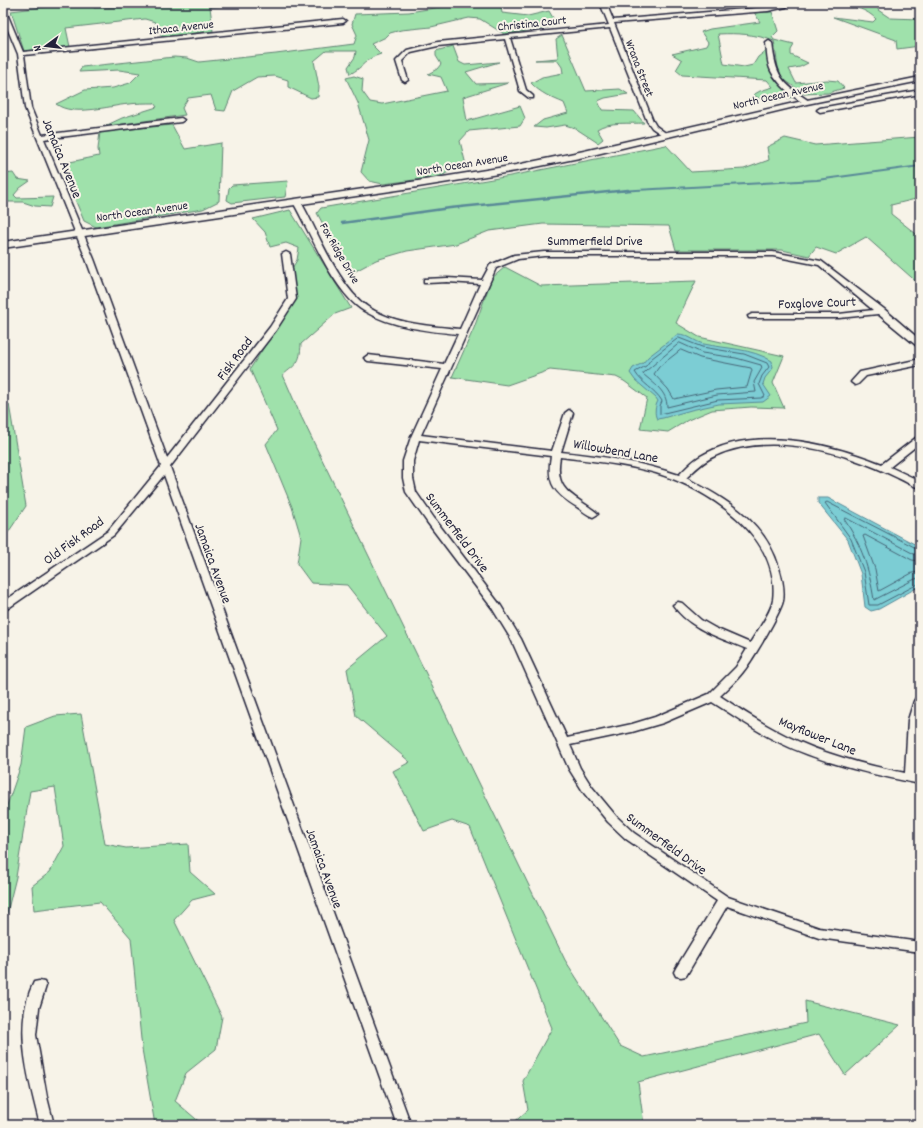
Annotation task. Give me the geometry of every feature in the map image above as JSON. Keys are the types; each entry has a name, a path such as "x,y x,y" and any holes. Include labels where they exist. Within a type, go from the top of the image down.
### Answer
{"main road":[{"name":"North Ocean Avenue","path":"3,245 436,182 524,167 807,102 920,80"}],"street":[{"name":"Wrana Street","path":"603,3 650,121 654,127 665,135"},
{"name":"Christina Court","path":"404,80 400,61 409,51 420,47 611,24 768,9 784,6 788,3"},
{"name":"Jamaica Avenue","path":"3,10 21,54 28,108 90,259 404,1125"},
{"name":"Ithaca Avenue","path":"21,54 343,21"},
{"path":"507,36 523,91 531,96"},
{"path":"769,44 772,67 777,76 798,96 807,102"},
{"path":"820,110 920,92"},
{"path":"40,137 181,120"},
{"name":"Fox Ridge Drive","path":"297,202 344,286 355,300 365,308 395,322 425,328 463,332"},
{"name":"Fisk Road","path":"165,467 273,328 292,299 286,254"},
{"name":"Summerfield Drive","path":"920,344 821,263 773,254 544,254 517,257 493,268 484,282 416,437 408,461 408,478 411,492 430,520 496,606 516,639 575,769 588,790 612,819 630,836 724,900 819,933 920,947"},
{"path":"427,281 448,280 484,282"},
{"name":"Foxglove Court","path":"752,316 839,316 881,311"},
{"path":"368,358 448,367"},
{"path":"856,382 863,374 920,362"},
{"path":"569,413 556,454 554,478 560,489 593,514"},
{"name":"Willowbend Lane","path":"416,437 608,460 638,465 680,479 715,497 746,521 762,540 771,558 778,581 778,601 769,621 740,669 713,697 659,720 632,728 563,743"},
{"path":"884,467 920,439"},
{"path":"680,479 706,456 737,446 765,442 787,442 837,450 884,467 920,485"},
{"name":"Old Fisk Road","path":"3,607 111,533 165,467"},
{"path":"678,605 697,622 711,630 753,648"},
{"name":"Mayflower Lane","path":"713,697 780,738 811,751 840,762 915,779"},
{"path":"915,779 914,720 920,701"},
{"path":"681,972 724,900"},
{"path":"39,986 32,1008 29,1035 40,1098 47,1125"}],"green space":[{"path":"62,3 90,3 94,8 129,7 146,3 292,3 210,7 213,31 162,37 155,22 145,19 66,28 70,47 24,51 11,11 52,6"},
{"path":"466,3 505,3 501,8 502,13 528,16 549,11 557,25 542,29 504,34 480,19 469,18 431,27 401,30 390,33 386,37 371,44 381,54 371,58 350,74 348,67 355,57 356,51 326,51 314,61 319,87 318,97 311,98 288,87 288,80 275,76 257,77 233,91 225,111 216,110 211,95 188,98 182,108 185,115 103,127 122,118 157,107 154,103 138,103 91,110 72,110 63,108 56,104 85,90 113,88 130,83 140,73 119,70 79,72 82,67 174,57 187,58 199,62 354,44 357,35 352,24 355,14 409,12"},
{"path":"844,3 886,3 879,6 878,10 890,18 920,19 920,46 897,49 896,40 833,17 873,22 876,19 861,9 850,6 832,5"},
{"path":"754,12 772,12 778,31 772,37 774,40 794,45 791,50 791,55 808,63 800,67 789,69 796,83 827,80 838,81 844,88 828,93 804,94 782,78 778,67 774,41 746,34 718,34 724,64 744,67 753,65 758,57 767,50 771,73 794,97 766,102 753,95 773,87 767,80 682,75 676,70 682,60 672,54 706,46 708,42 701,32 710,29 760,22"},
{"path":"562,35 586,91 620,89 628,94 605,98 598,101 602,110 634,111 644,123 613,124 602,126 597,129 603,139 598,143 575,128 565,125 546,128 534,127 543,120 568,113 564,103 542,92 531,83 542,77 563,73 562,67 557,60 535,60 558,58 556,39"},
{"path":"453,46 459,62 465,65 499,62 466,72 476,84 508,83 463,97 467,121 520,106 525,118 520,126 469,131 460,141 467,169 457,166 438,177 383,184 369,181 361,172 369,140 358,103 346,78 354,76 363,79 362,91 370,102 382,104 447,91 441,77 428,74 437,69 441,64 436,56 436,51"},
{"path":"172,125 185,149 221,143 219,201 203,209 96,227 84,221 62,168 65,163 99,156 98,149 100,132"},
{"path":"920,137 920,198 891,205 891,214 920,237 920,285 866,237 836,254 816,247 809,256 782,250 676,250 669,226 543,224 489,231 456,244 407,251 376,260 350,274 317,213 321,208 510,176 666,145 691,172 744,169 769,160 767,147 785,138 815,145"},
{"path":"13,173 17,179 30,181 20,188 14,195 17,198 53,197 50,207 35,206 23,202 3,202 3,174"},
{"path":"288,181 285,197 232,203 227,200 229,188 232,185"},
{"path":"290,210 351,308 335,314 301,344 299,359 292,368 283,375 299,412 565,960 620,1046 644,1057 806,1023 805,1001 900,1025 845,1075 819,1034 638,1082 644,1125 511,1125 528,1110 523,1081 552,1028 470,827 452,821 424,831 393,771 410,762 356,716 347,669 387,636 347,585 311,583 297,564 301,537 292,507 266,444 277,430 250,369 295,299 291,270 297,260 299,248 286,243 270,247 265,232 253,219"},
{"path":"505,267 541,286 696,281 676,323 699,337 784,356 773,383 784,408 751,407 712,410 688,420 668,432 640,429 647,398 616,377 550,370 507,385 452,377 474,328 492,278"},
{"path":"9,404 26,506 3,540 3,409"},
{"path":"81,714 105,844 126,848 188,844 190,872 215,894 192,900 174,920 222,1017 216,1049 186,1073 175,1101 203,1125 155,1125 142,1049 131,938 100,902 34,910 32,886 50,872 64,846 55,787 30,791 16,877 6,917 3,918 3,817 21,765 26,727 55,716"}],"water":[{"path":"678,334 685,335 704,344 747,351 772,361 773,368 765,378 763,384 771,396 763,402 719,404 657,419 655,410 658,401 635,380 630,373 633,368 643,363 648,357"},
{"path":"818,498 828,498 920,547 920,586 879,609 871,611 865,607 861,574 848,540 818,503"}],"waterway":[{"path":"618,191 817,180 920,166"},
{"path":"618,191 628,190"},
{"path":"342,223 450,208 618,191"}]}
